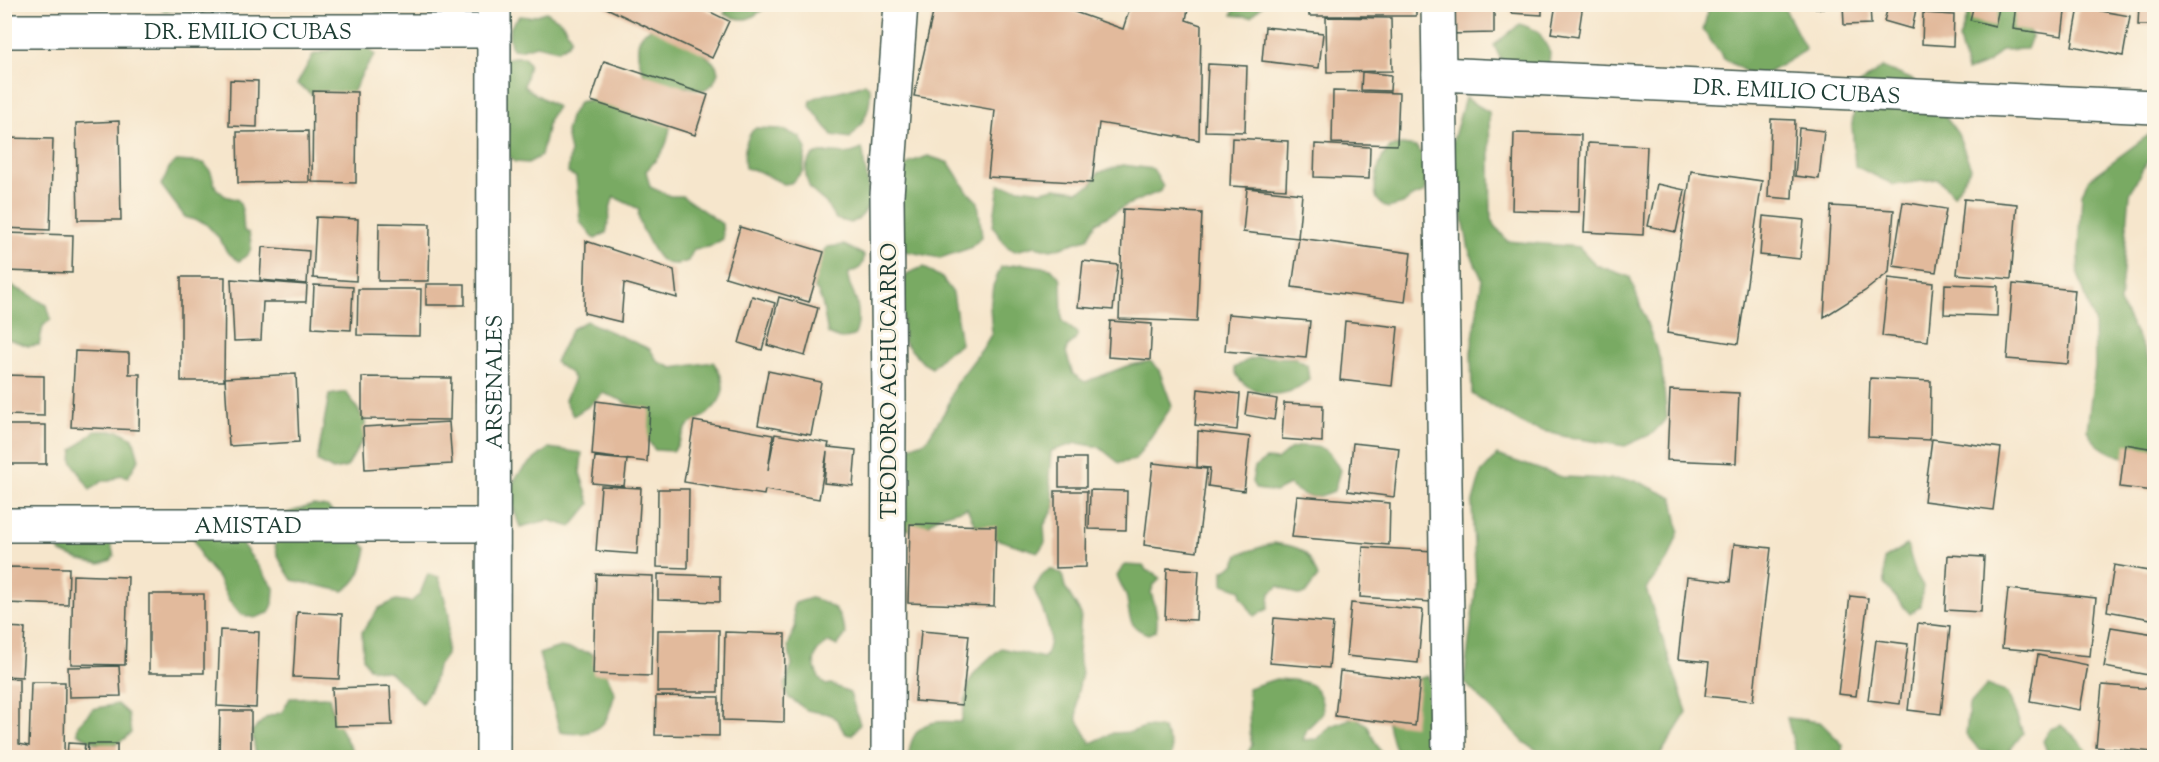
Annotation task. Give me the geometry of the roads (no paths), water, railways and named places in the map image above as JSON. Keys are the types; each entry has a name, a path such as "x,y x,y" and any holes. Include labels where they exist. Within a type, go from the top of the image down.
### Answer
{"street":[{"name":"TEODORO ACHUCARRO","path":"888,758 887,195 901,4"},
{"path":"1438,4 1449,758"},
{"name":"DR. EMILIO CUBAS","path":"4,31 494,18"},
{"name":"ARSENALES","path":"493,758 494,18"},
{"name":"DR. EMILIO CUBAS","path":"1438,74 2154,107"},
{"name":"AMISTAD","path":"4,525 492,525"}]}
